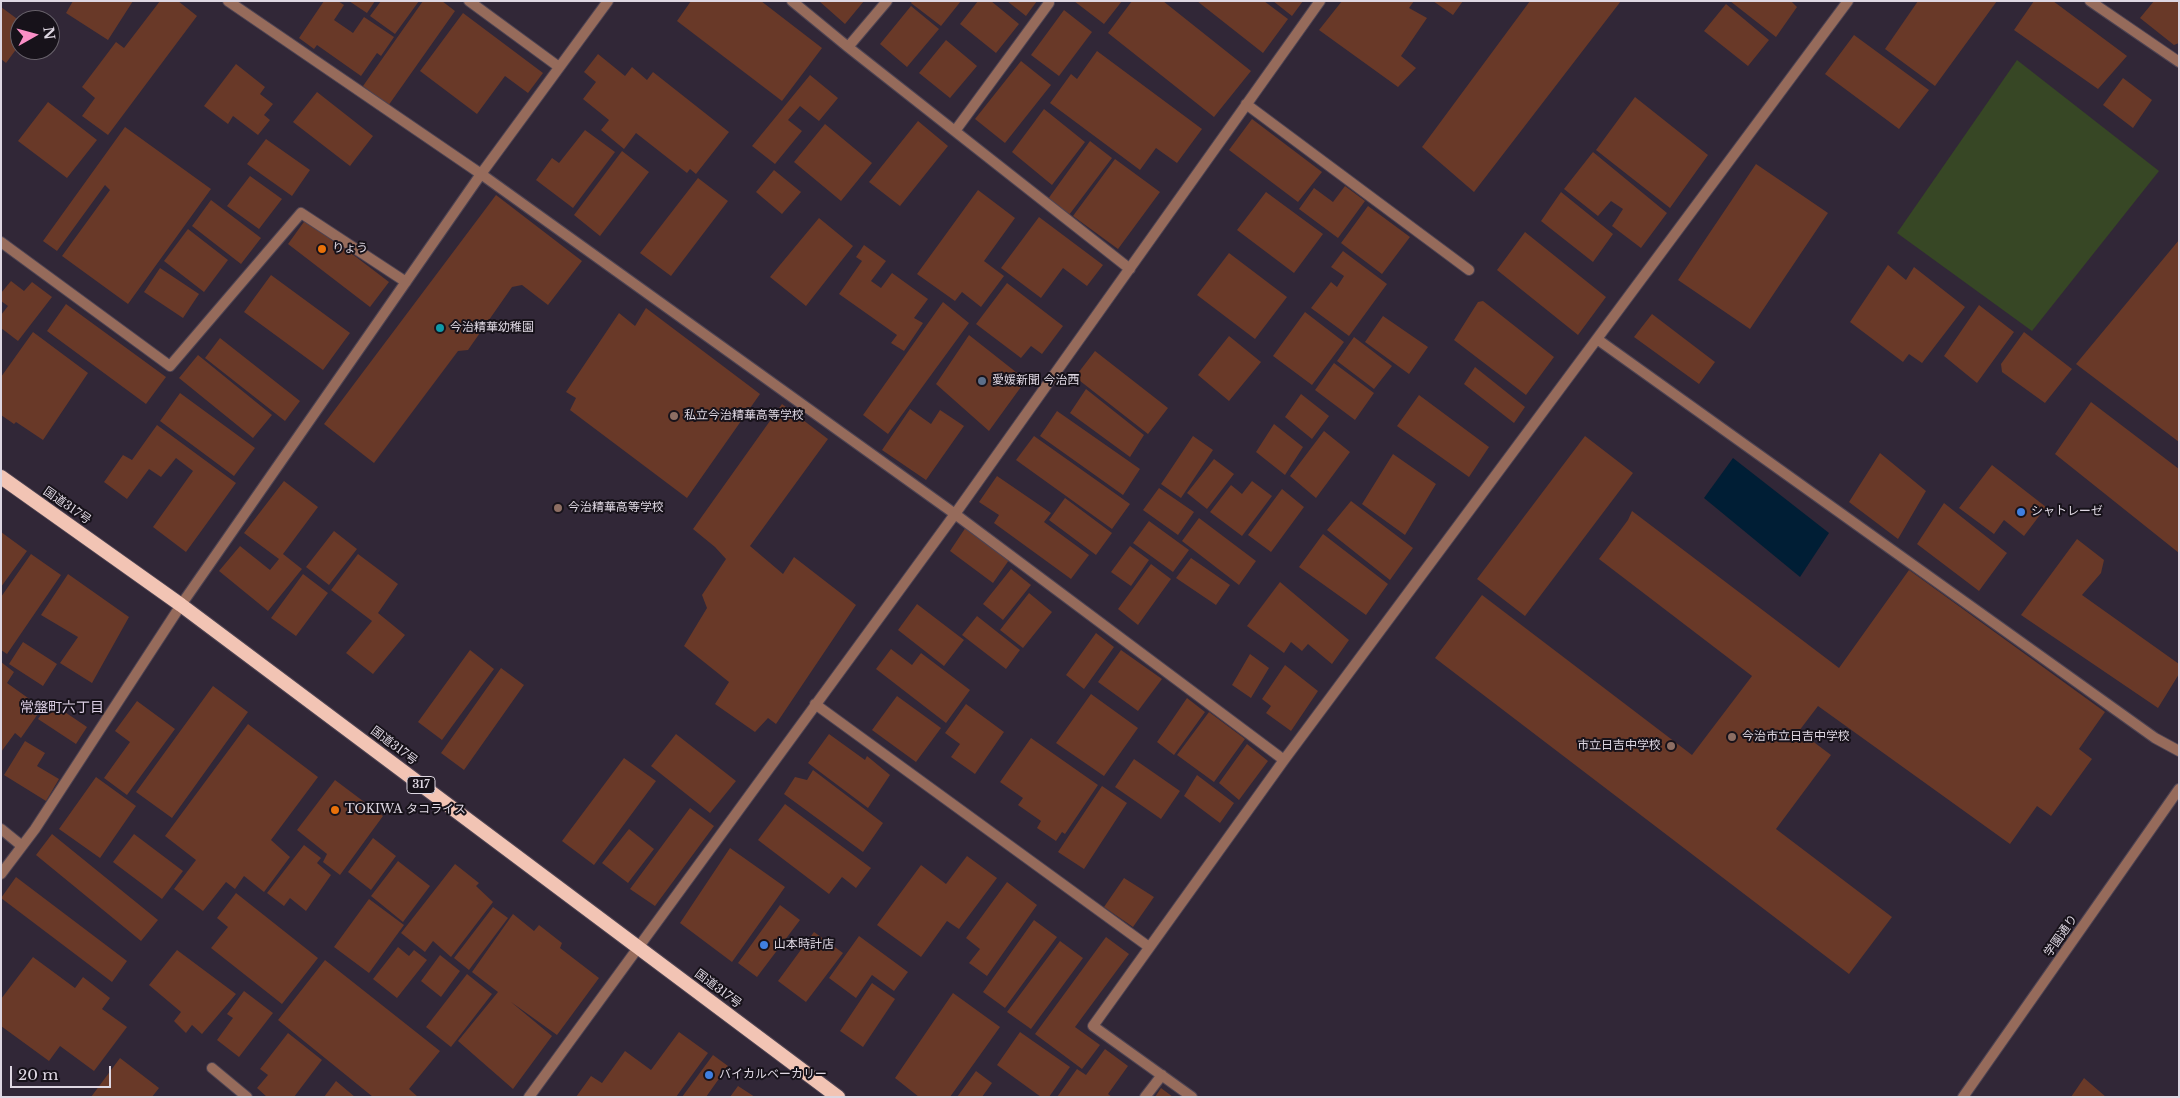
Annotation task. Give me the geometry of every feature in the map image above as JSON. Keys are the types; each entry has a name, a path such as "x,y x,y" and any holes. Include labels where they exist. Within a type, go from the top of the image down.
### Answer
{"highway":[{"name":"国道317号","path":"1,477 181,605 838,1097"}],"street":[{"path":"228,1 481,174 956,514 1284,760"},
{"path":"469,1 559,67"},
{"path":"1,874 22,846 181,605 481,174 608,1"},
{"path":"792,1 1130,269"},
{"path":"848,47 887,1"},
{"path":"529,1097 956,514 1320,1"},
{"path":"1192,1097 1093,1026 1284,760 1848,1"},
{"path":"2090,1 2179,62"},
{"path":"955,131 1049,3"},
{"path":"1246,104 1469,270"},
{"path":"1,242 170,366 302,213 406,282"},
{"path":"1597,339 2155,738 2179,752"},
{"path":"815,704 1149,947"},
{"name":"学園通り","path":"1962,1097 2179,789"},
{"path":"1,829 22,846"},
{"path":"212,1068 247,1097"},
{"path":"1145,1097 1162,1076"}],"green space":[{"path":"2017,60 2159,171 2032,331 1897,233"}],"water":[{"path":"1733,458 1829,533 1800,577 1704,498"}],"building":[{"path":"73,1 133,1 108,40 66,13"},
{"path":"160,1 178,1 197,16 108,135 82,116 95,98 82,87 116,42 124,48"},
{"path":"324,1 338,1 344,5 334,20 353,33 364,17 394,37 381,56 377,53 361,76 317,45 314,49 299,38"},
{"path":"349,1 375,1 367,13"},
{"path":"381,1 419,1 395,34 370,16"},
{"path":"423,1 442,1 455,11 388,106 363,86"},
{"path":"691,1 761,1 822,48 782,101 677,21"},
{"path":"819,1 864,1 845,24"},
{"path":"912,1 961,1 941,26 911,3"},
{"path":"978,1 991,1 1019,24 996,53 960,24"},
{"path":"1007,1 1037,1 1026,16"},
{"path":"1074,1 1122,1 1104,24"},
{"path":"1132,1 1163,1 1251,71 1214,117 1108,33"},
{"path":"1197,1 1264,1 1288,19 1263,53"},
{"path":"1273,1 1303,1 1292,16"},
{"path":"1342,1 1414,1 1409,8 1427,18 1401,56 1416,68 1398,87 1319,30"},
{"path":"1433,1 1463,1 1453,15"},
{"path":"1530,1 1621,1 1474,192 1422,147"},
{"path":"1730,1 1791,1 1797,7 1776,37"},
{"path":"1918,1 1997,1 1935,86 1885,49"},
{"path":"2034,1 2053,1 2127,56 2098,89 2014,30"},
{"path":"2154,1 2179,1 2179,43 2174,45 2140,18"},
{"path":"1726,4 1769,40 1748,66 1704,31"},
{"path":"911,6 939,29 907,67 880,44"},
{"path":"1,7 10,14 10,58 6,63 1,59"},
{"path":"1064,10 1092,32 1059,76 1031,55"},
{"path":"463,13 543,73 528,93 505,76 477,114 420,71"},
{"path":"1854,35 1929,90 1899,129 1825,74"},
{"path":"946,40 977,66 950,98 919,73"},
{"path":"1097,51 1202,129 1177,163 1156,148 1140,170 1050,103 1071,74 1077,79"},
{"path":"598,54 625,76 632,67 647,80 653,72 729,132 696,174 690,169 687,173 636,133 624,149 601,130 609,120 583,99 596,82 584,72"},
{"path":"1021,61 1051,85 1005,143 975,119"},
{"path":"236,64 265,87 260,94 273,104 264,115 270,120 258,135 233,116 228,124 204,106"},
{"path":"810,75 838,98 819,121 800,106 788,120 802,131 775,164 752,146"},
{"path":"2123,78 2152,100 2133,128 2103,105"},
{"path":"317,92 373,136 350,166 293,122"},
{"path":"1635,97 1708,155 1670,208 1596,150"},
{"path":"48,102 97,140 67,178 18,141"},
{"path":"1044,109 1085,142 1052,185 1012,152"},
{"path":"1252,119 1322,172 1298,202 1229,150"},
{"path":"918,121 948,146 900,206 869,182"},
{"path":"825,124 872,163 841,201 794,162"},
{"path":"125,127 211,189 128,304 62,256 110,190 105,185 57,251 43,241"},
{"path":"585,130 615,152 573,208 536,180 552,158 559,163"},
{"path":"266,139 310,170 292,196 247,164"},
{"path":"1090,141 1112,158 1069,215 1048,199"},
{"path":"622,151 649,172 600,236 574,215"},
{"path":"1593,152 1667,213 1641,248 1612,226 1623,209 1611,201 1598,216 1564,189"},
{"path":"1115,159 1160,192 1118,249 1073,216"},
{"path":"1756,164 1828,213 1750,329 1678,280"},
{"path":"774,170 801,192 782,214 756,192"},
{"path":"250,176 282,199 259,229 227,206"},
{"path":"698,178 728,201 671,276 640,253"},
{"path":"1345,186 1365,201 1338,238 1299,209 1314,188 1333,202"},
{"path":"978,190 1015,218 984,261 1004,276 981,307 962,292 955,301 917,274"},
{"path":"1266,192 1323,234 1294,273 1237,230"},
{"path":"1561,192 1613,234 1593,262 1541,221"},
{"name":"今治精華幼稚園","path":"496,195 582,261 548,305 522,285 512,287 468,350 458,351 374,463 324,424"},
{"path":"211,200 261,238 241,264 192,226"},
{"path":"1368,206 1410,237 1382,274 1341,243"},
{"path":"1039,217 1103,265 1087,286 1063,268 1041,298 1001,268"},
{"path":"819,218 853,246 806,306 770,277"},
{"path":"306,219 389,282 370,307 288,244"},
{"path":"188,229 228,260 204,292 164,261"},
{"path":"1525,232 1606,297 1578,335 1497,270"},
{"path":"2179,240 2179,442 2076,364"},
{"path":"864,245 886,261 871,281 881,288 892,273 928,299 914,318 923,323 904,351 891,343 897,335 839,294 862,261 856,257"},
{"path":"1343,251 1387,284 1349,336 1311,308 1331,282 1337,287 1344,276 1331,267"},
{"path":"1229,253 1287,297 1255,339 1197,295"},
{"path":"1888,265 1906,280 1914,267 1965,307 1922,363 1909,354 1903,362 1850,322"},
{"path":"160,268 199,294 183,318 144,292"},
{"path":"271,275 350,333 323,370 244,312"},
{"path":"11,281 24,291 32,282 52,297 18,341 1,328 1,315 8,306 1,301 1,293"},
{"path":"1007,283 1063,326 1042,354 1031,346 1021,358 976,324"},
{"path":"1483,301 1554,357 1526,395 1454,340 1478,302"},
{"path":"943,302 969,323 888,434 863,415"},
{"path":"66,304 166,377 146,404 47,331"},
{"path":"1979,305 2014,332 1977,383 1944,356"},
{"path":"646,308 760,394 687,498 570,410 576,398 566,392 619,313 635,326"},
{"path":"1305,312 1344,342 1312,385 1273,356"},
{"path":"1652,314 1715,362 1699,384 1634,337"},
{"path":"1383,316 1428,347 1409,374 1365,342"},
{"path":"33,332 88,373 43,440 16,422 14,424 1,415 1,377"},
{"path":"2024,332 2072,369 2045,403 2002,372 2001,364"},
{"path":"969,335 1026,380 989,431 936,384"},
{"path":"1229,336 1261,362 1229,401 1198,375"},
{"path":"1354,337 1392,366 1374,389 1337,361"},
{"path":"220,338 300,401 285,421 205,358"},
{"path":"1095,351 1168,408 1148,434 1075,377"},
{"path":"198,355 272,415 253,438 179,378"},
{"path":"1334,363 1374,393 1355,420 1315,390"},
{"path":"1475,367 1525,407 1514,423 1464,384"},
{"path":"1086,389 1144,435 1130,457 1070,413"},
{"path":"180,393 255,448 234,476 160,421"},
{"path":"1301,394 1329,416 1312,439 1285,417"},
{"path":"1419,395 1489,447 1469,477 1397,426"},
{"path":"2091,402 2179,469 2179,553 2055,454"},
{"path":"782,404 828,439 750,546 783,574 794,557 856,605 776,724 768,718 755,732 715,704 729,682 684,646 707,608 702,595 726,559 693,529"},
{"path":"910,409 931,424 940,410 964,426 926,480 882,450"},
{"path":"1057,411 1140,469 1123,495 1040,436"},
{"path":"1274,424 1303,447 1285,475 1256,452"},
{"path":"157,425 236,483 186,552 153,527 193,471 176,458 161,477 149,469 127,499 104,482 123,455 132,460"},
{"path":"1324,431 1350,452 1316,498 1290,476"},
{"path":"1034,436 1130,504 1112,529 1016,460"},
{"path":"1193,436 1213,450 1181,498 1161,484"},
{"path":"1585,436 1633,473 1525,616 1477,579"},
{"path":"1880,453 1926,491 1898,539 1849,502"},
{"path":"1393,454 1436,484 1405,535 1362,504"},
{"path":"1214,459 1234,474 1207,509 1187,493"},
{"path":"1992,465 2046,507 2024,536 2004,520 1994,534 1959,508"},
{"path":"997,476 1051,513 1044,522 1089,555 1071,579 994,523 999,515 979,502"},
{"path":"284,481 318,507 283,554 302,569 268,611 219,571 240,546 270,570 279,559 244,533"},
{"path":"1252,481 1272,496 1242,536 1210,512 1231,485 1242,494"},
{"path":"1159,488 1194,512 1178,535 1143,510"},
{"path":"1282,489 1304,507 1271,552 1248,535"},
{"path":"1065,498 1112,533 1096,555 1049,520"},
{"path":"1351,501 1413,548 1390,580 1327,530"},
{"path":"1944,503 2007,553 1979,591 1917,544"},
{"path":"1632,511 1839,668 1909,570 2105,712 2079,749 2092,759 2051,816 2037,806 2010,844 1818,706 1799,731 1831,755 1776,829 1892,917 1849,974 1435,658 1482,595 1692,755 1752,676 1599,559 1628,520"},
{"path":"1199,518 1256,561 1239,585 1182,541"},
{"path":"1149,521 1189,550 1173,572 1133,543"},
{"path":"966,527 1009,560 993,583 950,551"},
{"path":"334,531 357,549 329,585 306,567"},
{"path":"1,532 27,551 1,587"},
{"path":"1323,534 1388,584 1366,615 1299,567"},
{"path":"2077,539 2104,560 2101,573 2082,595 2179,664 2179,674 2158,708 2021,615"},
{"path":"1130,546 1149,560 1131,586 1111,572"},
{"path":"31,554 61,575 7,654 1,650 1,597"},
{"path":"358,554 398,584 378,613 405,635 373,674 346,653 372,621 331,590"},
{"path":"1191,558 1230,585 1216,605 1176,578"},
{"path":"1151,564 1171,579 1138,625 1118,609"},
{"path":"1011,569 1031,585 1003,620 983,604"},
{"path":"68,574 129,617 92,683 60,663 78,637 41,615"},
{"path":"303,574 328,593 296,636 271,618"},
{"path":"1280,582 1349,640 1332,664 1308,644 1302,651 1291,642 1284,653 1247,626"},
{"path":"1029,593 1052,612 1023,648 1000,630"},
{"path":"917,604 964,640 944,666 898,630"},
{"path":"977,616 1020,650 1006,669 962,635"},
{"path":"1096,633 1114,647 1084,689 1066,675"},
{"path":"23,642 57,664 43,686 9,664"},
{"path":"891,649 912,665 921,653 970,690 946,723 876,669"},
{"path":"470,650 494,669 442,740 418,722"},
{"path":"1121,650 1162,679 1138,711 1098,682"},
{"path":"1250,654 1269,668 1251,698 1232,685"},
{"path":"1,662 14,672 7,683 42,708 21,738 15,733 1,752"},
{"path":"1285,665 1318,691 1291,731 1266,713 1271,706 1262,699"},
{"path":"501,668 524,685 464,770 441,753"},
{"path":"213,686 248,712 172,818 136,792"},
{"path":"1091,694 1138,728 1104,776 1056,743"},
{"path":"897,696 941,728 916,762 872,730"},
{"path":"1187,698 1205,712 1174,755 1157,742"},
{"path":"137,701 175,729 127,795 104,778 130,742 115,731"},
{"path":"50,702 87,727 76,744 38,719"},
{"path":"966,704 1004,732 975,774 951,757 960,744 945,733"},
{"path":"1209,712 1245,739 1214,782 1177,755"},
{"path":"248,724 318,777 271,840 290,857 264,892 244,876 235,889 226,882 203,911 174,889 196,860 165,836"},
{"path":"676,734 736,781 710,813 651,766"},
{"path":"829,734 865,760 867,756 890,775 868,808 808,763"},
{"path":"1031,738 1098,785 1065,834 1062,832 1056,841 1037,828 1041,821 1018,805 1023,798 1000,782"},
{"path":"25,741 45,753 37,766 59,779 46,801 4,775"},
{"path":"1247,744 1268,761 1239,800 1219,783"},
{"path":"624,758 656,781 594,865 562,841"},
{"path":"1134,759 1180,791 1161,819 1115,787"},
{"path":"813,770 883,823 863,852 784,794 795,777 807,780"},
{"path":"1197,775 1234,803 1220,823 1184,796"},
{"path":"96,777 136,806 100,858 59,829"},
{"path":"335,780 383,816 340,875 323,862 327,854 297,830"},
{"path":"1102,786 1127,803 1084,869 1058,852"},
{"path":"785,804 871,868 856,888 842,877 829,894 758,840"},
{"path":"690,808 714,826 655,906 630,889"},
{"path":"629,829 654,849 628,883 602,863"},
{"path":"52,834 158,920 141,941 36,855"},
{"path":"134,834 183,871 162,899 113,862"},
{"path":"373,838 396,856 371,890 348,872"},
{"path":"304,845 321,858 317,863 331,875 306,911 290,898 284,906 267,893"},
{"path":"730,848 785,887 732,962 680,923"},
{"path":"967,856 997,878 959,929 947,921 921,957 877,925 921,865 946,884"},
{"path":"398,861 430,886 403,922 371,896"},
{"path":"455,864 479,883 476,886 493,902 451,957 433,941 425,952 401,933"},
{"path":"16,877 127,961 112,982 1,898"},
{"path":"1124,878 1154,897 1133,927 1104,907"},
{"path":"1007,882 1037,905 987,976 969,963 980,949 966,938"},
{"path":"236,893 318,958 282,1004 211,948 228,927 217,918"},
{"path":"369,899 404,925 369,973 334,947"},
{"path":"780,905 800,920 757,977 738,963"},
{"path":"493,907 508,918 469,970 454,958"},
{"path":"513,914 534,931 539,925 562,943 560,948 599,978 557,1035 511,1002 552,1036 513,1089 458,1041 498,992 472,972"},
{"path":"1034,920 1057,937 1005,1008 983,992"},
{"path":"814,932 843,953 806,1002 778,981"},
{"path":"859,936 908,972 894,991 872,975 856,998 829,978"},
{"path":"1106,937 1129,954 1075,1027 1100,1045 1082,1069 1035,1034"},
{"path":"1060,941 1083,958 1031,1029 1007,1012"},
{"path":"398,947 409,956 414,950 427,960 397,998 373,979"},
{"path":"177,950 236,994 202,1034 192,1025 186,1033 174,1021 181,1012 149,985"},
{"path":"440,955 460,971 441,997 421,981"},
{"path":"33,957 75,988 83,977 110,998 102,1009 127,1027 94,1071 60,1046 49,1061 1,1026 1,999"},
{"path":"325,960 440,1051 409,1089 418,1097 373,1097 278,1020"},
{"path":"467,974 492,994 451,1047 426,1027"},
{"path":"872,983 895,999 863,1047 840,1031"},
{"path":"244,991 273,1013 239,1057 217,1040 233,1018 227,1014"},
{"path":"953,993 1000,1027 950,1097 919,1097 895,1078"},
{"path":"679,1032 708,1053 676,1097 576,1097 591,1076 602,1083 625,1051 651,1070"},
{"path":"1020,1032 1070,1067 1049,1097 1041,1097 997,1065"},
{"path":"288,1033 322,1060 294,1097 267,1097 257,1088 268,1075 260,1069"},
{"path":"1105,1049 1128,1066 1108,1094 1112,1097 1057,1097 1077,1069 1086,1075"},
{"path":"713,1055 728,1066 706,1097 682,1097"},
{"path":"120,1058 159,1088 152,1097 91,1097"},
{"path":"976,1071 992,1083 982,1097 957,1097"},
{"path":"2084,1078 2106,1097 2071,1097"},
{"path":"336,1081 355,1097 324,1097"},
{"path":"738,1086 755,1097 730,1097"},
{"path":"1161,1088 1173,1097 1155,1097"}],"place":[{"name":"りょう","path":"322,249"},
{"name":"今治精華幼稚園","path":"440,328"},
{"name":"愛媛新聞 今治西","path":"982,381"},
{"name":"私立今治精華高等学校","path":"674,416"},
{"name":"今治精華高等学校","path":"558,508"},
{"name":"シャトレーゼ","path":"2021,512"},
{"name":"今治市立日吉中学校","path":"1732,737"},
{"name":"市立日吉中学校","path":"1671,746"},
{"name":"TOKIWA タコライス","path":"335,810"},
{"name":"山本時計店","path":"764,945"},
{"name":"バイカルベーカリー","path":"709,1075"}],"district":[{"name":"常盤町六丁目","path":"62,708"}]}
